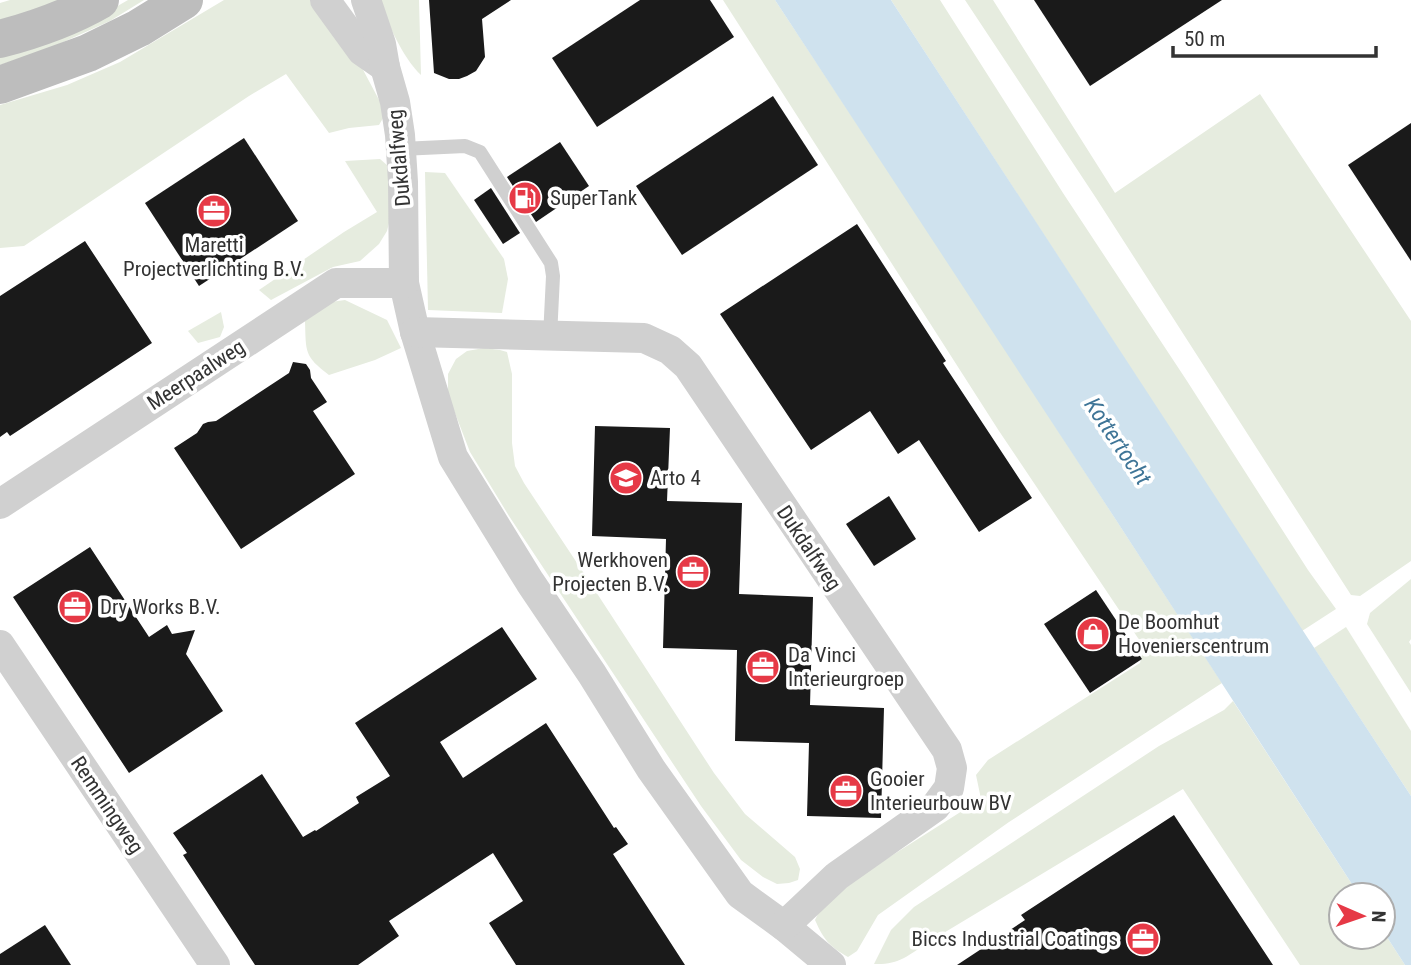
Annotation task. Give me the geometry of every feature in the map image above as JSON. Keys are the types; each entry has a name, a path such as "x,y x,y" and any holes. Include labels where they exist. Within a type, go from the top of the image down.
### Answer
{"main road":[{"path":"0,39 27,32 100,0"},
{"path":"0,85 88,53 139,28 184,0"}],"street":[{"path":"325,0 362,51 385,67"},
{"name":"Dukdalfweg","path":"366,0 382,44 385,67 395,102 403,183 404,283 415,332 453,457 651,769 740,894 831,965"},
{"name":"Meerpaalweg","path":"0,504 336,283 404,283"},
{"name":"Dukdalfweg","path":"415,332 643,338 670,350 688,366 947,750 952,768 949,788 935,807 837,876 784,926"},
{"name":"Remmingweg","path":"0,645 215,965"}],"lane":[{"path":"401,149 465,146 480,152 551,263 553,276 550,337"}],"shaded area":[{"path":"10,0 63,0 0,23 0,3"},
{"path":"128,0 144,0 110,21 48,49 0,65 0,53 90,22"},
{"path":"224,0 313,0 361,66 386,113 379,125 329,133 286,74 24,246 0,248 0,105 67,85 120,62"},
{"path":"378,0 419,0 421,75 402,50"},
{"path":"723,0 775,0 1222,683 1009,822 878,915 857,951 848,957 828,942 815,920 824,902 858,877 981,799 976,775 988,760 1140,663 1144,647 999,431"},
{"path":"891,0 940,0 1308,570 1336,609 1302,631"},
{"path":"965,0 993,0 1115,193 1260,94 1411,321 1411,561 1360,596 1351,595 1096,198"},
{"path":"380,159 388,166 393,207 387,231 379,244 360,261 333,267 271,300 259,290 377,212 345,161"},
{"path":"425,172 445,173 504,259 508,279 502,313 428,310"},
{"path":"345,300 387,320 401,348 375,360 329,375 315,363 308,352 305,321 324,303"},
{"path":"221,312 224,327 220,337 198,343 188,331"},
{"path":"484,348 507,352 512,374 512,443 515,466 524,483 714,773 745,814 795,857 800,869 798,880 777,884 741,860 701,806 509,516 470,452 448,395 448,374 456,359 467,351"},
{"path":"1411,579 1411,693 1367,624 1370,613"},
{"path":"1346,627 1411,731 1411,796 1314,648"},
{"path":"1233,701 1350,881 1327,881 1327,951 1396,951 1405,965 1300,965 1183,789 908,956 890,963 874,964 891,930 914,907 1159,746 1224,710"}],"water":[{"name":"Kottertocht","path":"775,0 891,0 1411,796 1411,965 1405,965 1396,951 1397,881 1350,881"}],"building":[{"path":"429,0 511,0 482,19 485,57 476,71 459,79 449,79 434,73"},
{"path":"640,0 710,0 734,37 597,127 552,58"},
{"path":"1034,0 1222,0 1090,86"},
{"path":"773,96 818,165 682,255 636,186"},
{"path":"1411,123 1411,261 1348,165"},
{"path":"244,138 298,221 199,286 145,203"},
{"path":"560,142 589,186 536,222 507,177"},
{"path":"491,188 520,233 503,244 474,200"},
{"path":"857,224 946,361 943,363 1032,498 979,532 919,440 898,454 870,411 811,450 720,314"},
{"path":"85,241 152,343 10,436 7,432 0,437 0,296"},
{"path":"293,362 306,364 310,370 311,378 327,402 313,411 355,474 241,549 174,448 197,433 203,424 216,421 289,373"},
{"path":"595,426 670,428 667,501 742,503 739,594 813,597 810,705 884,708 881,818 807,816 809,743 735,741 737,650 663,648 666,539 592,536"},
{"path":"889,496 916,539 874,566 846,524"},
{"path":"90,547 149,637 167,625 172,634 195,630 186,654 223,711 129,773 13,597"},
{"path":"1096,590 1142,659 1090,693 1044,624"},
{"path":"502,627 537,679 440,742 463,778 546,723 614,828 616,827 628,844 613,854 685,965 516,965 489,923 523,901 493,853 389,921 399,936 358,965 255,965 183,855 187,853 173,833 262,774 303,837 316,831 359,803 356,797 390,776 355,723"},
{"path":"1174,815 1273,965 957,965 1025,920 1021,915"},
{"path":"45,925 71,965 0,965 0,954"}],"place":[{"name":"SuperTank","path":"525,198"},
{"name":"Maretti Projectverlichting B.V.","path":"214,211"},
{"name":"Arto 4","path":"626,478"},
{"name":"Werkhoven Projecten B.V.","path":"693,572"},
{"name":"Dry Works B.V.","path":"75,607"},
{"name":"De Boomhut Hovenierscentrum","path":"1093,634"},
{"name":"Da Vinci Interieurgroep","path":"763,667"},
{"name":"Gooier Interieurbouw BV","path":"846,791"},
{"name":"Biccs Industrial Coatings","path":"1143,939"}]}
